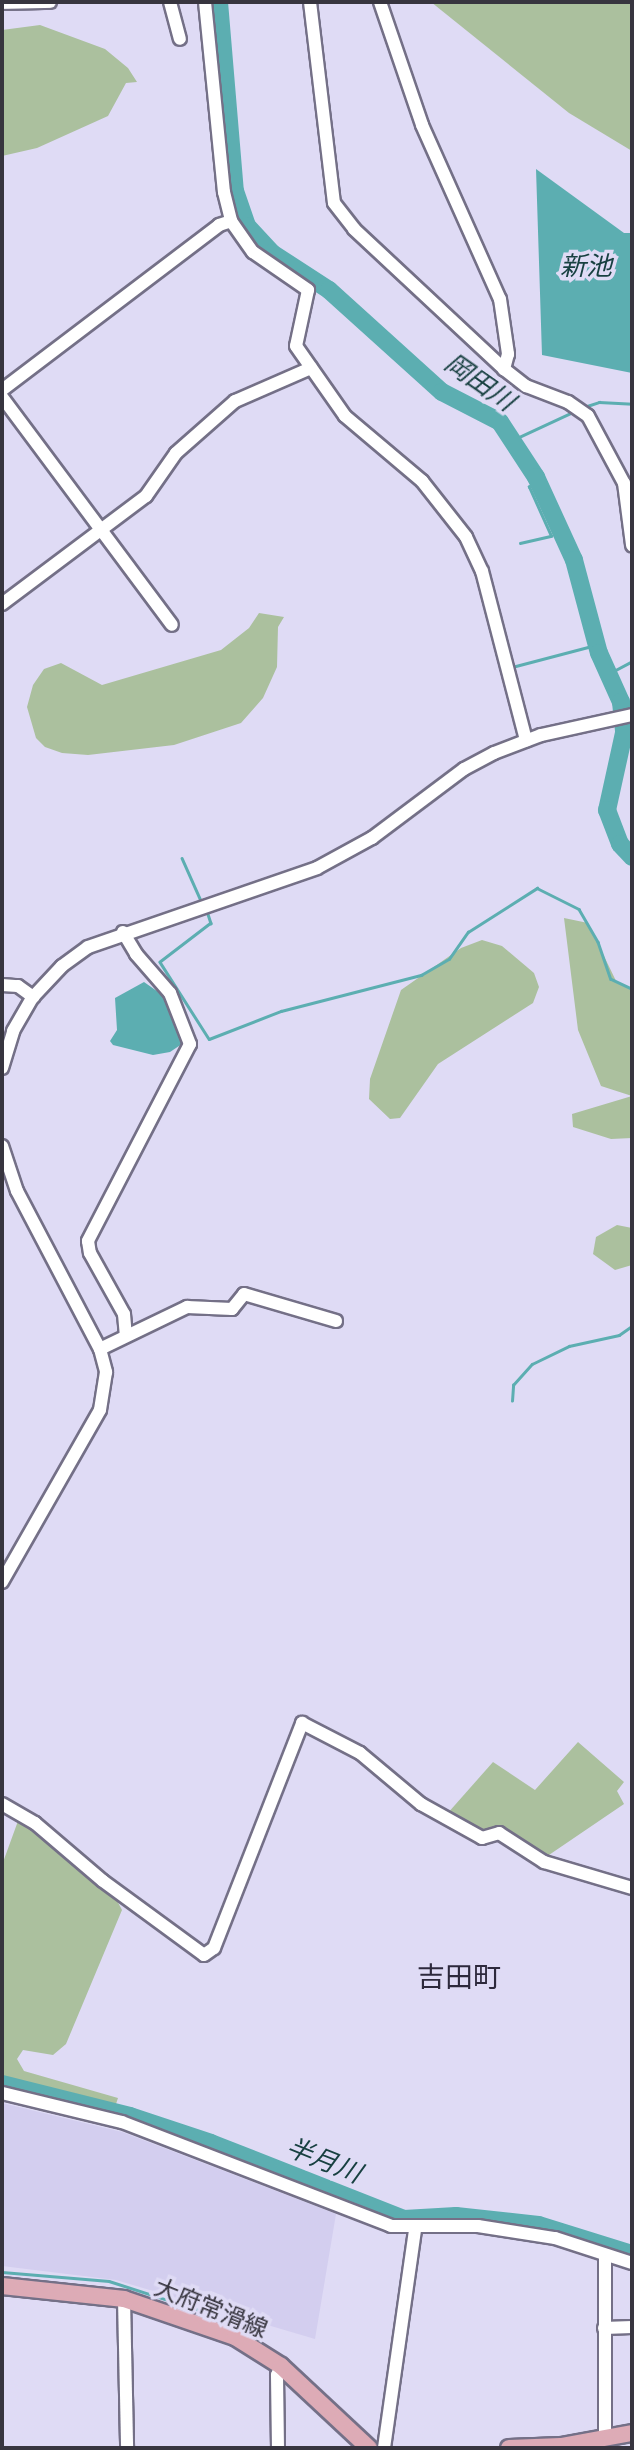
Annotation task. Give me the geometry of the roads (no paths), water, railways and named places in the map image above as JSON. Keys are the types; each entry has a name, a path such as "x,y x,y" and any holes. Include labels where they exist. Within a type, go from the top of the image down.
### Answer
{"main road":[{"name":"大府常滑線","path":"2,2286 124,2299 235,2337 281,2365 369,2448"},
{"path":"509,2448 561,2447 632,2433"}],"street":[{"path":"2,3 50,2"},
{"path":"170,2 180,39"},
{"path":"205,2 224,191 231,221 253,252 308,290 295,336 311,368 345,416 422,481 466,537 482,572 526,740"},
{"path":"310,2 334,203 354,229 504,369 526,386 568,402 600,431 627,492 632,545"},
{"path":"380,2 422,125 500,299 508,354 504,369"},
{"path":"2,390 219,225 231,221"},
{"path":"2,604 146,496 176,453 235,401 311,368"},
{"path":"2,397 172,625"},
{"path":"2,1068 13,1031 33,997 76,955 123,932 317,868 372,838 464,769 526,740 626,716"},
{"path":"123,932 136,954 170,993 190,1044 88,1241 90,1253 124,1314 126,1335"},
{"path":"2,985 18,986 33,997"},
{"path":"2,1146 17,1191 100,1349 106,1385 100,1410 2,1582"},
{"path":"100,1349 187,1307 232,1309 244,1294 336,1321"},
{"path":"2,1804 34,1822 103,1881 204,1955 214,1948 302,1723 360,1753 421,1804 482,1838 499,1833 544,1862 632,1888"},
{"path":"2,2093 122,2122 363,2217 415,2229 478,2226 555,2238 632,2263"},
{"path":"384,2448 415,2229"},
{"path":"605,2255 605,2438"},
{"path":"124,2299 127,2448"},
{"path":"604,2328 632,2327"},
{"path":"278,2448 277,2375 281,2365"}],"water":[{"name":"新池","path":"536,169 624,233 632,233 632,373 542,355"},
{"path":"144,982 164,996 177,1021 182,1044 170,1052 153,1055 113,1045 110,1041 117,1030 115,998"}],"waterway":[{"name":"岡田川","path":"219,2 235,191 247,226 272,253 329,290 442,392 500,422 536,477 574,560 599,653 621,702 624,733 607,810 620,844 632,857"},
{"path":"584,407 599,402 632,404"},
{"path":"515,439 575,411"},
{"path":"520,543 551,536 529,487 539,483"},
{"path":"512,667 596,645"},
{"path":"608,674 632,661"},
{"path":"182,858 202,903"},
{"path":"207,911 211,923 160,962 209,1039 281,1011 421,975 449,959 468,932 537,888 579,909 598,942 611,979 632,989"},
{"path":"512,1401 513,1385 532,1364 569,1346 619,1335 632,1326"},
{"name":"半月川","path":"2,2084 130,2116 211,2143 404,2219 456,2216 539,2225 632,2254"},
{"path":"2,2272 109,2281 208,2313"}],"district":[{"name":"吉田町","path":"459,1977"}]}
